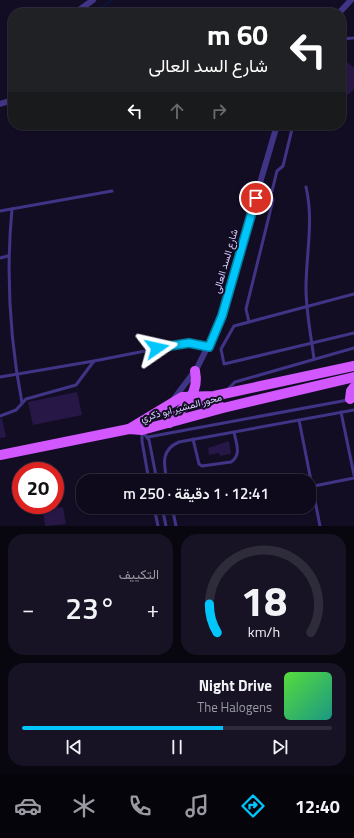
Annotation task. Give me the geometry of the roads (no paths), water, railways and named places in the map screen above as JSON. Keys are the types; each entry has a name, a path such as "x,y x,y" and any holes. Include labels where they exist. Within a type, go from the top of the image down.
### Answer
{"main road":[{"name":"محور المشير ابو ذكري","path":"129,430 170,404 190,397 214,396 354,366"},
{"path":"194,372 201,384 214,396"},
{"path":"169,424 190,397 196,384 194,372"},
{"name":"محور المشير ابو ذكري","path":"129,430 145,434 169,424 223,408 354,377"},
{"path":"352,399 351,391 354,387"},
{"path":"190,397 223,408"},
{"path":"0,455 129,430"}],"street":[{"path":"344,8 351,0"},
{"path":"81,8 89,1"},
{"name":"شارع السد العالى","path":"170,404 194,372 209,347 222,316 276,130"}],"lane":[{"path":"250,322 246,309 273,200 271,195 277,171 283,166 292,130"},
{"path":"306,187 310,216 306,287 314,359"},
{"path":"0,211 112,191"},
{"path":"12,209 8,256 17,374 22,403"},
{"path":"0,258 8,256"},
{"path":"354,294 234,326 221,350 224,364 354,334"},
{"path":"0,378 181,344 195,343 209,347"},
{"path":"224,394 235,382 354,348"},
{"path":"0,416 11,413 31,397 76,385 94,361"},
{"path":"145,434 352,399"},
{"path":"166,474 164,462 166,452 174,444 354,410"},
{"path":"341,412 354,475"},
{"path":"299,420 309,474"},
{"path":"192,440 199,464 202,466 231,462 238,455 234,432"},
{"path":"145,434 142,441 148,474"},
{"path":"145,434 155,474"},
{"path":"316,486 354,478"},
{"path":"316,509 320,526"},
{"path":"155,514 158,526"},
{"path":"163,514 166,526"},
{"path":"174,514 176,526"}],"waterway":[{"path":"100,8 112,0"}]}
